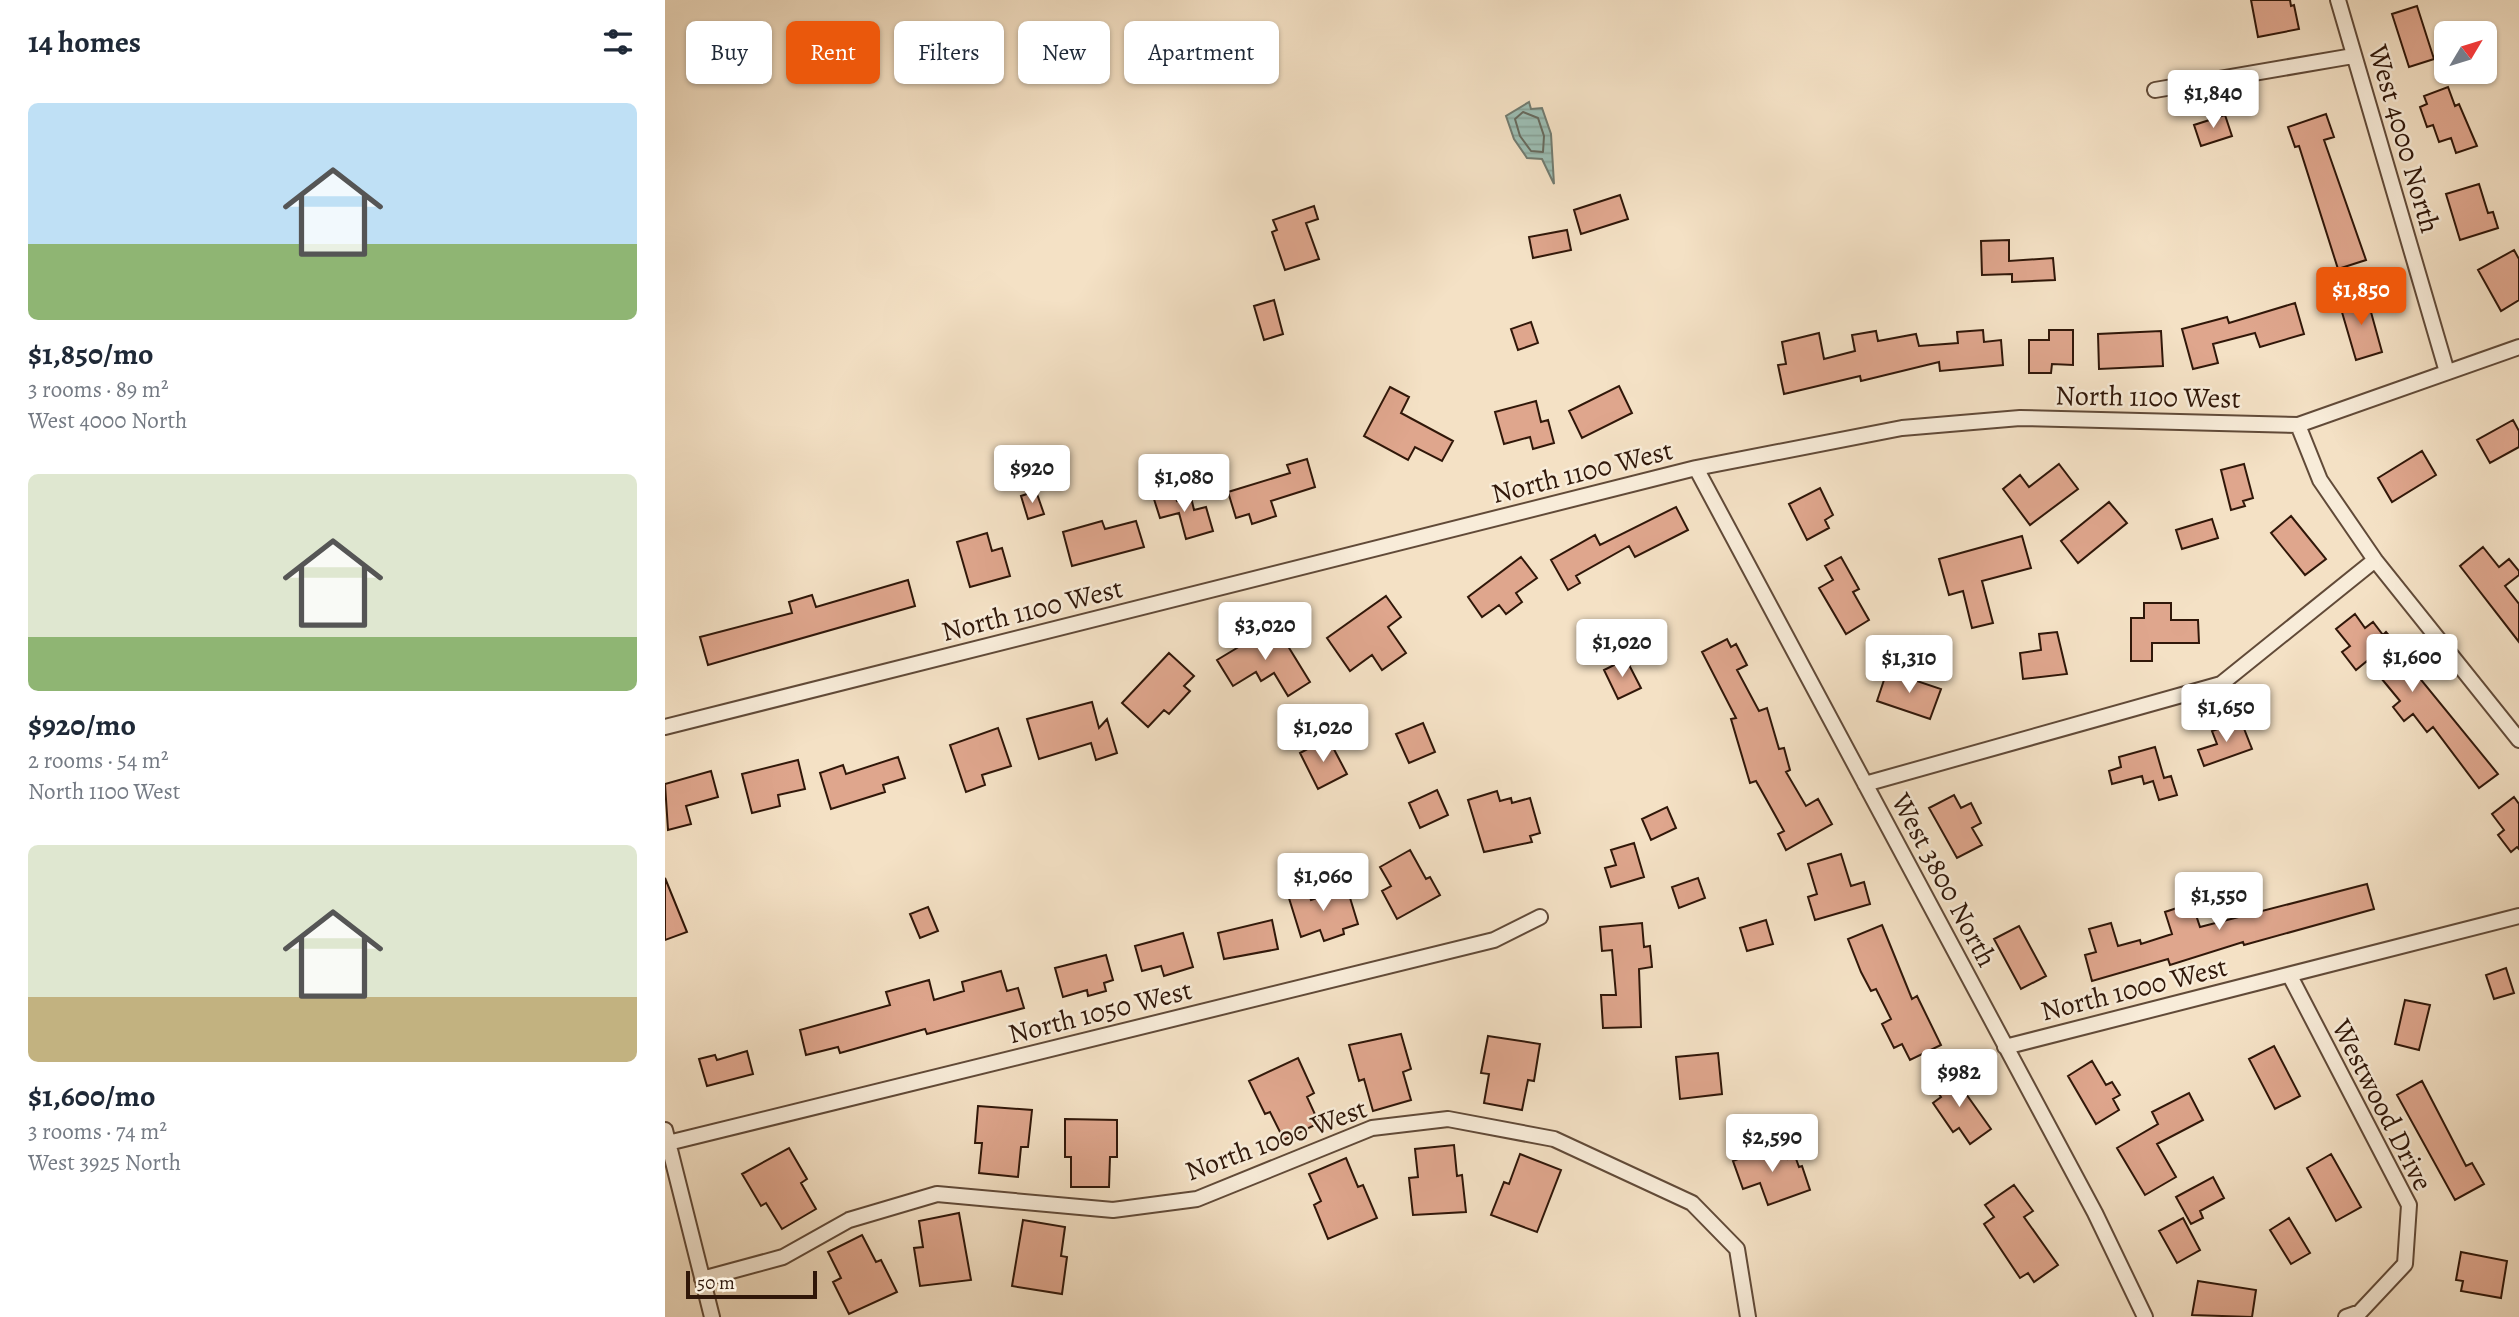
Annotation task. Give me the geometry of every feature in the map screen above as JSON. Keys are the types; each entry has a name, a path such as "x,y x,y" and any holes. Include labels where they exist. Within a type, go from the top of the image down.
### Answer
{"street":[{"name":"West 4000 North","path":"2338,0 2447,372"},
{"path":"2155,90 2353,57"},
{"name":"North 1100 West","path":"665,727 1696,468 1902,428 2020,418 2298,425 2519,347"},
{"path":"2298,425 2320,480 2375,560 2519,740"},
{"name":"West 3800 North","path":"1696,468 2095,1213 2145,1317"},
{"path":"1865,784 2221,684 2375,560"},
{"name":"North 1000 West","path":"2005,1046 2290,976 2519,915"},
{"name":"North 1050 West","path":"667,1137 1494,940 1540,916"},
{"name":"Westwood Drive","path":"2290,976 2409,1205 2405,1264 2360,1312 2346,1317"},
{"name":"North 1000 West","path":"702,1279 783,1257 849,1220 937,1194 1113,1210 1197,1199 1371,1128 1448,1119 1554,1139 1692,1203 1737,1249 1748,1317"},
{"path":"667,1137 712,1317"}],"water":[{"path":"1529,102 1531,109 1542,108 1551,134 1554,184 1542,159 1527,158 1514,139 1506,116"}],"building":[{"path":"2251,0 2290,0 2291,6 2294,5 2299,29 2258,37"},
{"path":"2417,6 2434,59 2409,67 2392,14"},
{"path":"2448,87 2455,106 2459,104 2477,146 2456,153 2451,138 2439,142 2433,125 2427,127 2420,107 2427,104 2424,96"},
{"path":"2326,114 2334,137 2324,140 2366,260 2338,269 2299,146 2295,147 2288,127"},
{"path":"2225,115 2232,136 2201,146 2194,125"},
{"path":"2479,184 2488,213 2493,212 2498,228 2460,240 2446,194"},
{"path":"1620,195 1628,219 1581,234 1574,210"},
{"path":"1314,206 1318,219 1306,223 1319,259 1285,270 1272,232 1277,230 1273,220"},
{"path":"1567,230 1571,250 1533,258 1529,237"},
{"path":"2009,240 2009,261 2053,258 2055,280 2012,282 2012,274 1982,275 1981,241"},
{"path":"2514,250 2519,259 2519,300 2501,311 2478,270"},
{"path":"2366,294 2382,352 2356,360 2339,302"},
{"path":"1274,300 1283,334 1264,340 1254,306"},
{"path":"2295,303 2304,334 2260,347 2255,333 2213,344 2218,363 2193,369 2182,329 2227,317 2229,323"},
{"path":"1531,322 1538,343 1518,350 1511,329"},
{"path":"1983,330 1984,342 2001,340 2003,365 1940,371 1939,362 1861,381 1860,376 1784,394 1778,365 1786,364 1782,342 1819,333 1824,359 1855,351 1852,335 1876,331 1878,341 1916,334 1919,346 1958,343 1957,332"},
{"path":"2049,330 2073,330 2073,365 2052,364 2051,373 2029,373 2029,340 2049,340"},
{"path":"2161,331 2163,366 2099,369 2098,334"},
{"path":"1619,386 1632,413 1582,438 1569,411"},
{"path":"1390,387 1409,397 1401,413 1453,441 1442,461 1415,447 1408,460 1364,436"},
{"path":"1536,401 1541,422 1548,420 1554,443 1533,449 1530,437 1504,444 1495,412"},
{"path":"2513,420 2519,431 2519,447 2490,463 2477,440"},
{"path":"2422,451 2436,475 2392,502 2378,478"},
{"path":"1307,459 1315,487 1271,501 1276,516 1252,524 1249,514 1236,518 1228,492 1290,473 1287,465"},
{"path":"2059,464 2078,489 2030,525 2003,489 2020,475 2029,487"},
{"path":"2244,464 2253,498 2243,501 2245,506 2231,510 2221,470"},
{"path":"1820,488 1833,515 1825,520 1829,528 1807,540 1789,504"},
{"path":"1036,491 1044,514 1028,519 1021,496"},
{"path":"1174,491 1177,501 1191,497 1194,510 1206,507 1213,531 1186,539 1179,513 1160,518 1153,496"},
{"path":"2109,502 2127,523 2078,563 2061,541"},
{"path":"1676,507 1688,530 1635,557 1629,546 1576,576 1580,583 1568,590 1551,560 1595,535 1600,545"},
{"path":"2291,516 2326,559 2305,575 2271,533"},
{"path":"2212,519 2218,538 2182,549 2176,530"},
{"path":"1102,521 1105,529 1136,521 1144,547 1072,566 1063,532"},
{"path":"987,533 992,551 1002,548 1010,576 970,587 957,542"},
{"path":"2022,536 2031,568 1982,581 1993,623 1972,628 1963,591 1949,595 1939,559"},
{"path":"2483,547 2499,567 2509,559 2519,571 2519,575 2505,586 2519,604 2519,642 2460,566"},
{"path":"1521,557 1537,578 1516,593 1522,602 1506,614 1499,605 1482,617 1468,597"},
{"path":"1841,557 1859,589 1853,592 1869,620 1846,634 1819,588 1833,580 1825,566"},
{"path":"908,580 915,606 708,665 700,637 792,613 789,602 812,595 816,607"},
{"path":"1386,596 1401,617 1388,627 1406,653 1382,670 1372,655 1350,671 1327,638"},
{"path":"2144,603 2171,603 2171,620 2198,620 2199,643 2152,643 2152,661 2131,661 2131,618 2144,618"},
{"path":"2355,614 2365,628 2373,622 2383,635 2386,632 2398,646 2395,648 2498,774 2479,788 2433,727 2427,732 2413,714 2404,721 2393,707 2400,701 2367,661 2356,670 2342,652 2350,646 2336,629"},
{"path":"1275,625 1310,682 1288,696 1274,673 1261,681 1256,672 1233,686 1217,660"},
{"path":"2057,632 2067,674 2023,679 2020,653 2041,650 2039,634"},
{"path":"1727,639 1731,647 1736,644 1747,665 1737,670 1759,711 1767,708 1779,749 1784,748 1790,770 1786,772 1806,806 1818,799 1832,824 1786,850 1778,834 1784,831 1756,781 1750,783 1731,719 1736,718 1702,652"},
{"path":"1169,653 1194,676 1184,686 1190,691 1169,714 1164,710 1148,727 1122,703"},
{"path":"1626,659 1641,688 1618,699 1604,670"},
{"path":"1887,671 1941,689 1930,719 1877,701"},
{"path":"1092,702 1099,728 1107,719 1117,753 1096,760 1091,743 1039,759 1027,719"},
{"path":"2241,721 2252,749 2204,766 2198,750 2217,744 2212,731"},
{"path":"1423,723 1435,752 1409,763 1396,734"},
{"path":"998,728 1011,766 982,775 985,785 966,792 950,745"},
{"path":"1328,738 1347,774 1318,789 1300,753"},
{"path":"2155,747 2164,778 2171,776 2177,795 2159,800 2153,781 2144,784 2142,776 2112,784 2109,771 2121,767 2119,757"},
{"path":"898,757 905,778 883,785 885,792 831,809 820,773 843,765 846,774"},
{"path":"798,760 805,789 778,795 780,806 752,813 742,774"},
{"path":"711,771 718,797 686,806 691,824 668,830 665,784"},
{"path":"1437,790 1448,815 1420,828 1409,803"},
{"path":"1497,791 1500,801 1511,798 1512,803 1530,798 1540,833 1530,836 1532,842 1484,852 1468,800"},
{"path":"1954,795 1961,808 1971,803 1981,823 1972,828 1982,845 1957,858 1929,808"},
{"path":"2514,797 2519,804 2519,849 2517,847 2511,852 2498,835 2504,830 2492,814"},
{"path":"1667,807 1676,828 1651,840 1642,819"},
{"path":"1634,843 1644,877 1611,887 1605,868 1616,865 1611,850"},
{"path":"1410,850 1426,879 1430,877 1440,895 1397,919 1382,891 1391,886 1380,867"},
{"path":"1841,854 1851,886 1864,882 1870,904 1815,920 1808,897 1817,894 1808,864"},
{"path":"665,878 687,932 665,940"},
{"path":"1698,878 1705,898 1679,908 1672,887"},
{"path":"2367,884 2374,909 2244,945 2243,942 2170,965 2168,959 2092,981 2085,955 2096,952 2089,929 2111,923 2118,946 2140,940 2141,944 2172,934 2165,912 2192,903 2200,927"},
{"path":"1347,888 1358,924 1343,929 1344,934 1324,941 1320,930 1301,937 1288,895 1307,889 1311,900"},
{"path":"928,907 938,931 920,938 910,914"},
{"path":"1272,920 1278,949 1224,959 1218,933"},
{"path":"1766,920 1773,944 1747,951 1740,928"},
{"path":"1642,923 1644,947 1650,946 1652,967 1639,969 1641,1027 1603,1028 1601,995 1616,995 1612,950 1602,951 1600,927"},
{"path":"1882,925 1912,999 1917,996 1941,1045 1910,1060 1902,1044 1894,1048 1882,1024 1891,1019 1876,989 1871,991 1848,939"},
{"path":"2019,926 2046,976 2021,989 1994,939"},
{"path":"1183,933 1193,967 1164,976 1161,966 1142,971 1135,946"},
{"path":"1106,955 1113,980 1104,983 1106,991 1088,996 1087,990 1063,997 1055,968"},
{"path":"2506,968 2514,993 2494,999 2486,975"},
{"path":"1001,971 1007,991 1018,988 1024,1008 927,1034 925,1029 840,1053 838,1047 806,1055 800,1030 890,1005 886,992 929,980 934,1000 964,991 962,982"},
{"path":"2405,1000 2430,1005 2419,1050 2395,1044"},
{"path":"1401,1034 1411,1069 1403,1072 1411,1100 1373,1111 1364,1079 1359,1081 1349,1045"},
{"path":"1488,1036 1540,1044 1534,1081 1528,1080 1522,1110 1484,1103 1489,1074 1481,1073"},
{"path":"2274,1046 2300,1096 2275,1109 2249,1059"},
{"path":"747,1051 753,1074 707,1086 699,1059 715,1055 717,1060"},
{"path":"1718,1053 1722,1094 1680,1099 1676,1057"},
{"path":"1298,1058 1314,1093 1307,1097 1319,1123 1284,1140 1270,1112 1265,1114 1249,1081"},
{"path":"2092,1061 2106,1085 2112,1082 2120,1095 2113,1099 2119,1110 2096,1124 2068,1076"},
{"path":"1949,1070 1991,1129 1970,1144 1959,1128 1953,1132 1933,1103 1941,1097 1934,1087 1941,1083 1937,1078"},
{"path":"2422,1081 2466,1166 2472,1163 2484,1184 2455,1200 2397,1095"},
{"path":"2189,1093 2203,1120 2157,1144 2176,1177 2145,1195 2117,1148 2158,1124 2152,1112"},
{"path":"978,1106 1032,1110 1028,1147 1021,1147 1018,1177 979,1173 982,1143 975,1143"},
{"path":"1065,1119 1117,1120 1117,1157 1110,1157 1109,1187 1071,1187 1071,1157 1065,1157"},
{"path":"1781,1142 1788,1159 1795,1156 1799,1167 1802,1166 1810,1190 1768,1205 1760,1183 1743,1189 1733,1161"},
{"path":"1454,1145 1457,1176 1462,1175 1466,1212 1413,1215 1409,1178 1418,1177 1415,1149"},
{"path":"789,1148 807,1179 801,1183 816,1209 782,1229 766,1203 761,1206 742,1174"},
{"path":"1520,1154 1561,1170 1537,1232 1491,1215 1504,1182 1509,1184"},
{"path":"2331,1154 2361,1207 2336,1221 2307,1168"},
{"path":"1346,1158 1358,1187 1363,1185 1377,1218 1328,1239 1314,1205 1321,1201 1309,1174"},
{"path":"2213,1177 2224,1198 2200,1211 2203,1218 2191,1224 2176,1197"},
{"path":"2014,1185 2033,1211 2024,1217 2058,1265 2034,1282 2028,1273 2020,1278 1984,1224 1994,1217 1985,1205"},
{"path":"959,1213 971,1280 920,1286 914,1248 923,1247 919,1221"},
{"path":"2183,1218 2200,1250 2177,1263 2159,1231"},
{"path":"2289,1218 2310,1253 2291,1264 2270,1230"},
{"path":"1023,1220 1065,1227 1061,1256 1067,1257 1062,1294 1012,1286"},
{"path":"862,1235 876,1262 881,1260 897,1292 849,1314 833,1282 841,1278 828,1252"},
{"path":"2461,1252 2507,1261 2501,1298 2461,1291 2463,1281 2456,1280"},
{"path":"2198,1281 2256,1290 2252,1317 2192,1315"}]}
